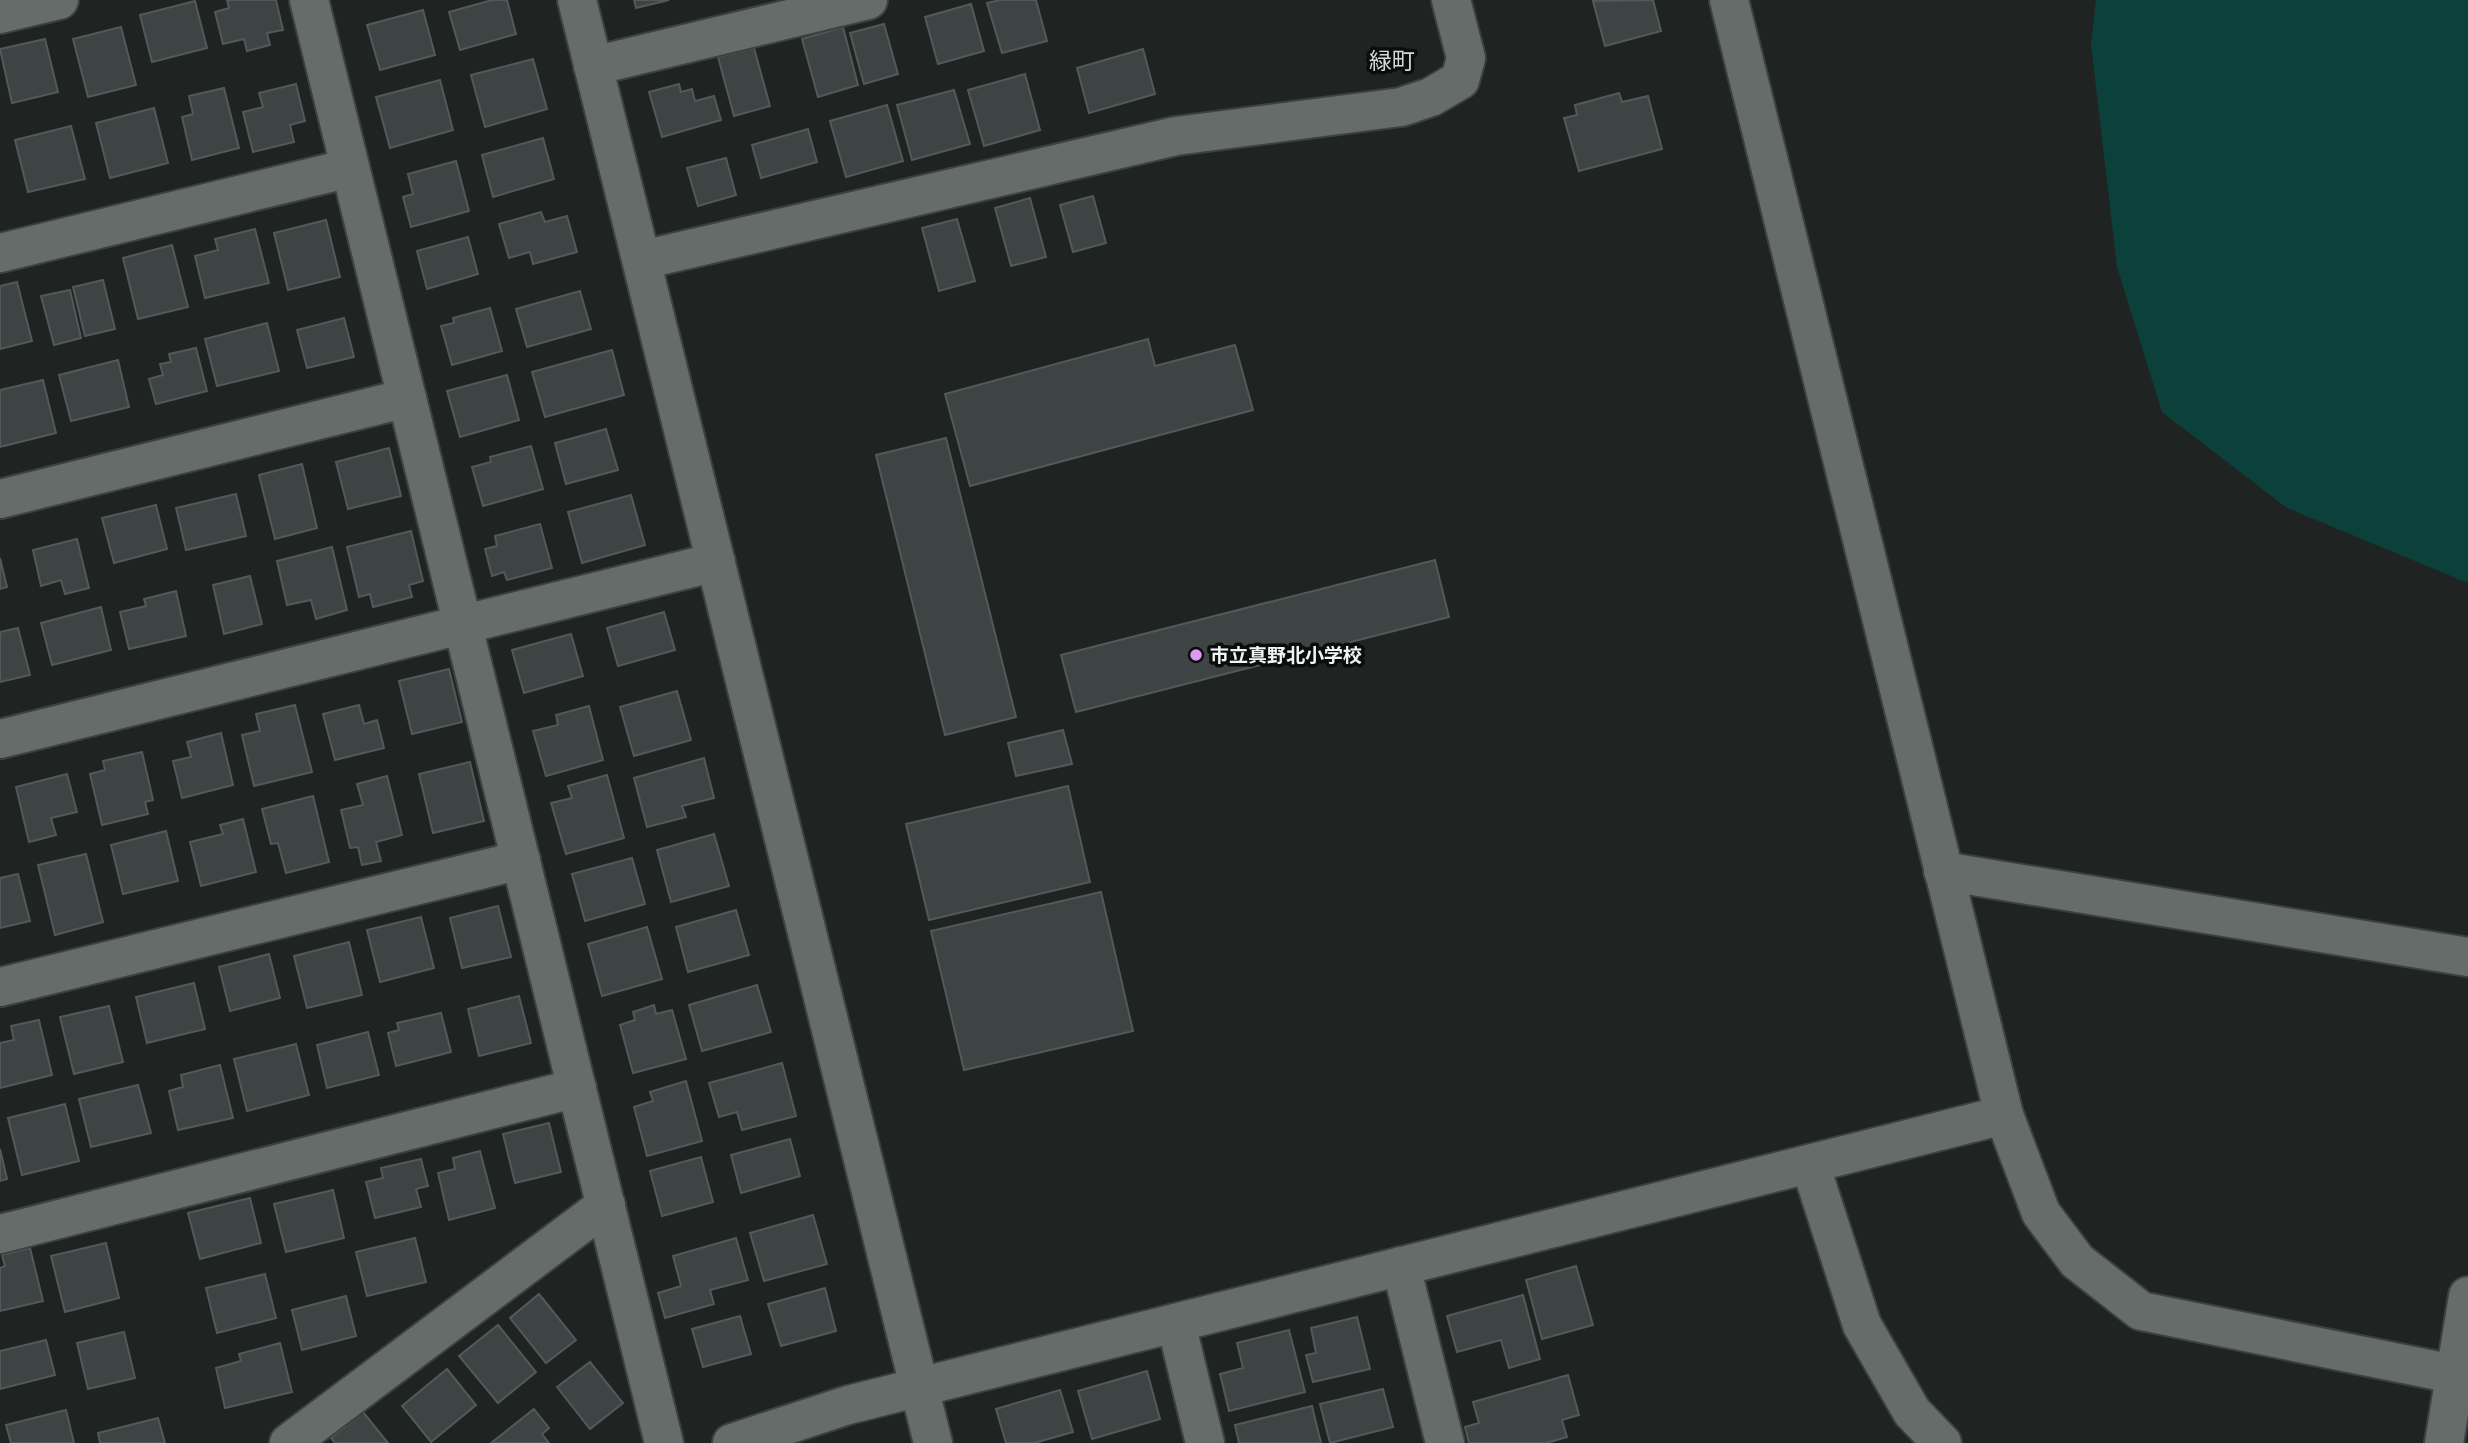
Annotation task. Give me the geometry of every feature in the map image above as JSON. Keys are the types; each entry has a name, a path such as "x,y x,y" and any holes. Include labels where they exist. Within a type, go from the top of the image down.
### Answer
{"street":[{"path":"0,14 59,0"},
{"path":"309,0 664,1443"},
{"path":"577,0 933,1443"},
{"path":"642,261 1176,136 1388,109 1431,97 1460,80 1466,58 1451,0"},
{"path":"1729,0 2004,1115 2041,1213 2077,1261 2141,1311 2462,1376"},
{"path":"593,66 846,3"},
{"path":"0,253 351,168"},
{"path":"0,499 407,398"},
{"path":"0,739 716,562"},
{"path":"0,987 521,860"},
{"path":"1943,871 2468,957"},
{"path":"0,1234 577,1088"},
{"path":"732,1443 848,1405 2004,1115"},
{"path":"1810,1164 1862,1325 1912,1412 1942,1443"},
{"path":"289,1443 606,1205"},
{"path":"1401,1266 1445,1443"},
{"path":"2444,1443 2462,1376 2468,1296"},
{"path":"1175,1323 1205,1443"}],"green space":[{"path":"2096,0 2468,0 2468,583 2287,508 2162,412 2117,267 2091,44"}],"building":[{"path":"227,0 276,0 283,30 267,33 270,45 247,51 244,39 223,44 215,12 229,8"},
{"path":"492,0 507,0 516,34 460,50 449,12"},
{"path":"634,0 669,0 636,8"},
{"path":"1000,0 1036,0 1047,41 1002,53 987,3"},
{"path":"1653,0 1661,31 1605,46 1593,1"},
{"path":"195,1 207,48 152,62 140,15"},
{"path":"971,4 984,51 938,64 925,17"},
{"path":"423,10 435,55 380,70 367,25"},
{"path":"884,24 898,74 864,84 850,33"},
{"path":"121,27 136,85 88,97 73,39"},
{"path":"843,27 858,85 818,97 802,39"},
{"path":"45,39 58,92 12,103 0,49"},
{"path":"754,48 770,106 734,116 718,57"},
{"path":"1143,49 1155,94 1089,113 1077,68"},
{"path":"533,59 547,109 485,127 471,75"},
{"path":"1025,74 1040,130 984,146 968,90"},
{"path":"440,80 453,130 390,148 376,97"},
{"path":"296,84 305,121 290,125 294,142 253,152 243,112 263,107 259,93"},
{"path":"679,84 681,92 692,89 695,101 714,96 721,120 662,137 649,92"},
{"path":"224,88 239,148 192,160 182,117 193,114 189,96"},
{"path":"954,90 970,144 912,160 897,105"},
{"path":"1619,93 1622,102 1648,96 1662,149 1579,171 1564,118 1577,115 1575,105"},
{"path":"887,105 903,161 846,177 830,121"},
{"path":"154,108 168,163 110,178 96,123"},
{"path":"71,126 85,179 28,192 15,140"},
{"path":"808,129 817,162 761,178 752,145"},
{"path":"543,138 554,179 493,197 482,155"},
{"path":"726,158 736,195 698,206 687,168"},
{"path":"456,161 469,211 411,227 403,197 413,194 408,174"},
{"path":"1093,196 1106,243 1073,252 1060,205"},
{"path":"1030,198 1046,257 1011,266 995,208"},
{"path":"541,212 545,222 567,216 577,252 533,264 530,252 509,258 499,224"},
{"path":"957,219 975,281 939,291 922,228"},
{"path":"326,220 340,277 288,290 274,233"},
{"path":"255,229 269,283 205,298 195,256 218,250 215,239"},
{"path":"468,237 478,274 427,289 417,251"},
{"path":"172,245 188,307 138,319 123,258"},
{"path":"103,280 115,329 85,336 73,287"},
{"path":"17,282 32,341 0,349 0,286"},
{"path":"70,290 81,338 54,345 41,296"},
{"path":"580,291 591,329 527,347 516,309"},
{"path":"490,308 502,351 452,365 441,326 454,323 453,318"},
{"path":"344,318 354,357 307,368 297,330"},
{"path":"267,323 279,371 217,386 205,339"},
{"path":"1148,339 1155,366 1235,345 1253,410 970,486 945,394"},
{"path":"196,348 207,391 156,404 149,379 163,375 160,364 171,362 169,354"},
{"path":"612,350 624,395 545,417 532,372"},
{"path":"118,360 129,407 71,421 59,375"},
{"path":"507,375 519,420 460,437 447,391"},
{"path":"43,380 56,433 0,447 0,390"},
{"path":"606,429 618,470 566,484 555,443"},
{"path":"946,438 1016,717 945,735 876,455"},
{"path":"531,446 543,489 483,506 472,467 491,462 490,457"},
{"path":"389,448 401,496 348,509 336,462"},
{"path":"302,464 317,528 275,539 259,475"},
{"path":"236,494 246,536 186,550 176,508"},
{"path":"631,495 645,545 582,563 568,512"},
{"path":"156,505 167,549 114,563 102,518"},
{"path":"540,524 552,568 507,580 504,572 492,576 485,549 497,546 495,536"},
{"path":"411,531 423,581 409,585 412,597 373,607 370,594 359,597 347,547"},
{"path":"77,539 89,588 65,594 61,580 41,586 33,550"},
{"path":"332,547 347,610 316,619 311,600 287,605 277,561"},
{"path":"0,558 7,587 0,589"},
{"path":"1435,560 1449,617 1076,712 1061,655"},
{"path":"250,576 262,624 224,634 213,585"},
{"path":"176,591 186,636 129,649 120,612 146,606 144,599"},
{"path":"101,607 111,650 52,665 41,623"},
{"path":"664,612 675,650 618,666 607,628"},
{"path":"18,628 30,675 0,682 0,632"},
{"path":"571,634 583,676 524,693 512,650"},
{"path":"449,669 462,722 412,734 399,681"},
{"path":"677,691 691,740 634,756 620,707"},
{"path":"295,705 312,772 254,786 242,735 260,731 256,714"},
{"path":"359,705 364,724 377,720 384,748 335,760 323,714"},
{"path":"589,706 603,760 546,776 533,731 558,725 556,715"},
{"path":"1063,730 1072,764 1016,776 1008,743"},
{"path":"221,733 233,785 182,798 173,761 191,757 187,742"},
{"path":"142,752 153,800 145,802 148,814 102,825 90,774 105,770 103,761"},
{"path":"704,758 714,798 682,806 686,817 647,827 634,778"},
{"path":"470,762 484,821 433,833 419,774"},
{"path":"67,774 77,812 51,818 56,835 29,842 16,787"},
{"path":"607,775 624,838 566,854 551,803 572,798 568,786"},
{"path":"387,776 402,835 376,842 381,861 362,865 358,847 350,848 341,810 363,805 357,784"},
{"path":"1068,786 1090,882 929,920 906,824"},
{"path":"313,796 329,862 286,873 278,843 271,844 262,809"},
{"path":"243,819 256,872 201,886 190,842 223,834 220,825"},
{"path":"166,831 178,881 123,894 111,845"},
{"path":"714,834 729,886 671,902 657,850"},
{"path":"86,854 103,922 55,935 38,865"},
{"path":"632,858 645,904 585,921 572,874"},
{"path":"18,874 30,921 0,928 0,878"},
{"path":"1101,892 1133,1031 964,1070 931,931"},
{"path":"498,906 511,957 462,968 450,918"},
{"path":"736,910 749,955 688,972 676,927"},
{"path":"421,917 434,968 380,982 367,930"},
{"path":"647,927 662,979 602,996 588,944"},
{"path":"349,942 362,995 307,1008 294,956"},
{"path":"269,954 280,998 230,1011 219,967"},
{"path":"194,983 205,1029 147,1043 136,997"},
{"path":"757,985 771,1032 702,1051 689,1005"},
{"path":"519,996 531,1043 479,1056 468,1009"},
{"path":"654,1005 656,1014 672,1010 686,1059 633,1073 620,1025 635,1020 633,1012"},
{"path":"109,1006 123,1062 74,1074 60,1017"},
{"path":"441,1013 451,1052 396,1066 388,1033 399,1030 397,1023"},
{"path":"39,1020 52,1075 0,1088 0,1043 14,1040 11,1026"},
{"path":"368,1032 379,1075 327,1088 317,1045"},
{"path":"296,1044 309,1095 247,1111 234,1059"},
{"path":"782,1063 796,1116 742,1130 737,1112 719,1117 709,1083"},
{"path":"220,1065 233,1118 178,1130 169,1091 183,1087 181,1075"},
{"path":"686,1081 702,1141 647,1156 634,1107 653,1101 650,1092"},
{"path":"138,1085 151,1133 91,1147 79,1099"},
{"path":"65,1104 79,1161 22,1175 8,1118"},
{"path":"549,1123 561,1172 515,1183 503,1134"},
{"path":"790,1139 800,1176 741,1193 731,1155"},
{"path":"0,1149 7,1179 0,1181"},
{"path":"480,1151 495,1208 449,1220 438,1173 455,1169 453,1158"},
{"path":"701,1157 713,1202 662,1216 650,1171"},
{"path":"421,1159 428,1186 416,1189 421,1207 375,1218 366,1182 383,1178 381,1168"},
{"path":"333,1190 344,1238 286,1252 274,1204"},
{"path":"250,1198 261,1243 200,1259 188,1213"},
{"path":"813,1215 827,1264 764,1281 750,1233"},
{"path":"415,1238 426,1282 367,1296 356,1252"},
{"path":"736,1238 748,1280 710,1290 714,1304 665,1318 658,1293 681,1286 673,1256"},
{"path":"106,1243 119,1298 65,1312 51,1256"},
{"path":"30,1248 43,1301 0,1311 0,1268 5,1266 2,1255"},
{"path":"1576,1266 1593,1325 1542,1339 1526,1280"},
{"path":"265,1274 276,1318 217,1333 206,1288"},
{"path":"825,1288 836,1331 781,1346 768,1304"},
{"path":"539,1294 576,1340 546,1363 510,1318"},
{"path":"1523,1295 1540,1359 1509,1368 1501,1340 1457,1352 1447,1316"},
{"path":"346,1296 356,1336 302,1350 292,1310"},
{"path":"740,1316 751,1354 703,1367 692,1329"},
{"path":"1357,1317 1370,1369 1313,1382 1306,1355 1316,1353 1311,1328"},
{"path":"498,1325 536,1372 498,1403 459,1356"},
{"path":"1289,1330 1305,1392 1229,1411 1220,1374 1243,1368 1237,1343"},
{"path":"124,1332 135,1378 88,1389 77,1343"},
{"path":"46,1340 55,1375 0,1389 0,1351"},
{"path":"280,1343 292,1392 225,1408 216,1368 241,1361 239,1354"},
{"path":"590,1362 623,1403 590,1429 557,1387"},
{"path":"447,1369 476,1405 431,1442 402,1406"},
{"path":"1147,1371 1160,1419 1092,1439 1078,1391"},
{"path":"1568,1375 1579,1415 1562,1420 1567,1437 1546,1443 1469,1443 1465,1427 1479,1423 1473,1402"},
{"path":"1383,1389 1393,1427 1330,1443 1320,1404"},
{"path":"1060,1390 1073,1432 1034,1443 1006,1443 996,1409"},
{"path":"1312,1406 1321,1443 1239,1443 1235,1425"},
{"path":"534,1409 549,1428 542,1434 549,1443 491,1443"},
{"path":"66,1410 74,1443 11,1443 6,1425"},
{"path":"363,1412 388,1443 335,1443 331,1438"},
{"path":"158,1418 165,1443 100,1443 98,1433"}],"place":[{"name":"市立真野北小学校","path":"1196,655"}],"district":[{"name":"緑町","path":"1392,61"}]}
